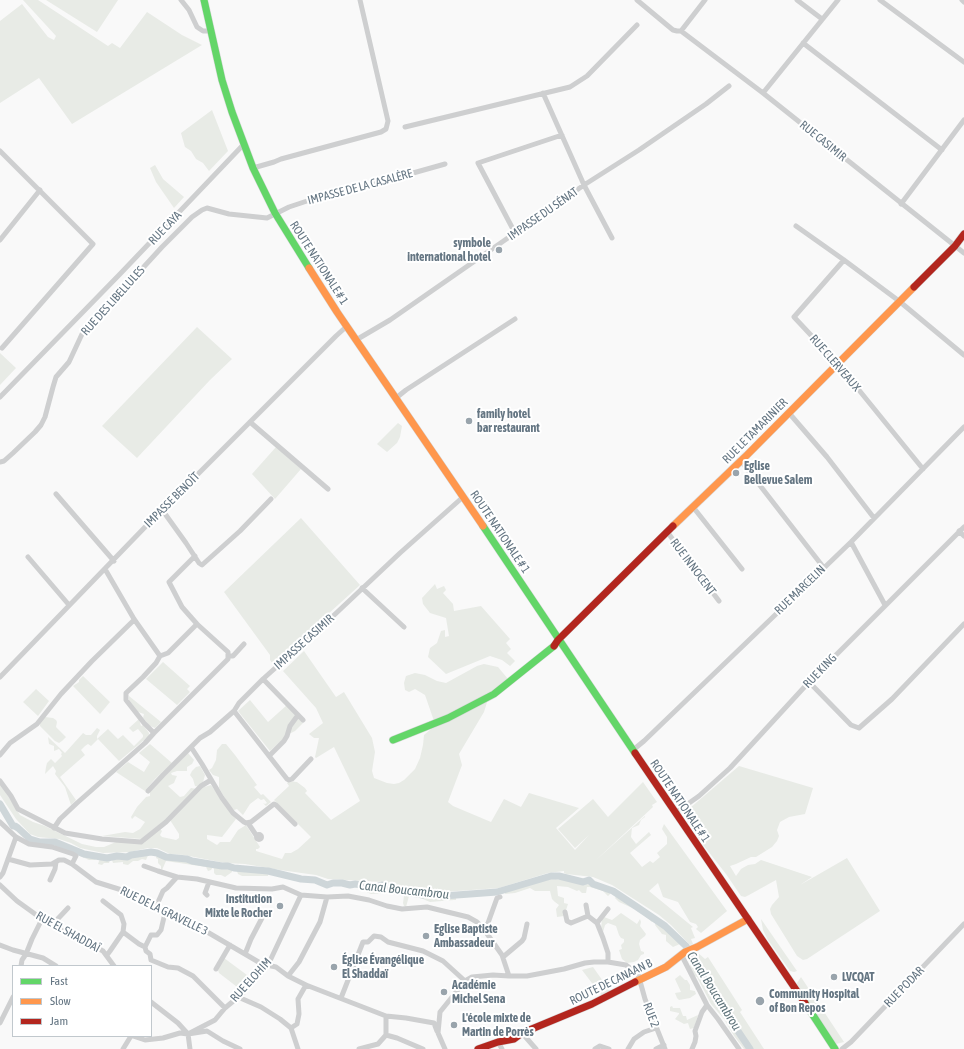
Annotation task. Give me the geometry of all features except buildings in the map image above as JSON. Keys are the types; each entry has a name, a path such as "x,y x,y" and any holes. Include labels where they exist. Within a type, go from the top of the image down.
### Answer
{"main road":[{"name":"ROUTE NATIONALE # 1","path":"204,0 222,80 253,168 275,214 356,340 675,813 790,980 835,1049"},
{"name":"RUE LE TAMARINIER","path":"393,740 448,718 494,694 555,646 558,640 789,413 837,363 955,246 964,234"},
{"name":"ROUTE DE CANAAN B","path":"478,1049 498,1042 514,1039 522,1033 560,1018 640,980 666,967 683,953 748,919"}],"street":[{"path":"182,0 189,10 196,27 202,30 210,31"},
{"path":"253,168 381,132 386,128 388,121 360,0"},
{"name":"RUE CASIMIR","path":"637,0 673,30 681,30 763,92 964,253"},
{"path":"797,0 822,19"},
{"path":"763,92 838,0"},
{"path":"880,0 964,62"},
{"path":"681,30 703,1"},
{"path":"405,127 570,87 586,76 637,25"},
{"path":"803,43 942,150"},
{"name":"IMPASSE DU SÉNAT","path":"356,340 390,320 515,233 706,104 729,86"},
{"path":"543,93 584,186 612,238"},
{"path":"902,204 964,120"},
{"path":"515,233 478,163 562,135"},
{"name":"RUE CAYA","path":"0,397 109,286 244,144"},
{"path":"0,151 92,242 93,246 2,348"},
{"name":"IMPASSE DE LA CASALÈRE","path":"275,214 307,201 328,197 445,164"},
{"path":"0,240 40,190"},
{"name":"RUE DES LIBELLULES","path":"0,462 4,461 13,454 36,432 41,425 45,417 52,387 56,377 69,362 83,332 192,217 207,208 229,214 261,218 267,218 275,214"},
{"path":"796,226 899,301 964,355"},
{"name":"RUE CLERVEAUX","path":"844,260 794,317 837,363 923,469"},
{"path":"396,398 515,319"},
{"name":"IMPASSE BENOÎT","path":"0,677 148,524 163,511 336,336 348,326"},
{"path":"789,413 827,457 874,518"},
{"path":"250,422 328,489"},
{"name":"RUE MARCELIN","path":"633,750 851,542 964,427"},
{"path":"741,461 824,568"},
{"path":"56,494 114,560"},
{"name":"IMPASSE CASIMIR","path":"148,791 200,738 210,732 234,711 239,703 263,678 463,497"},
{"path":"163,511 200,564 204,564 240,531 271,499"},
{"path":"693,507 742,569"},
{"name":"RUE KING","path":"675,813 699,796 730,768 809,682 964,527"},
{"path":"959,531 964,536"},
{"name":"RUE INNOCENT","path":"668,532 719,601"},
{"path":"851,542 885,605"},
{"path":"195,556 169,582 182,607 197,624 228,652 229,656"},
{"path":"28,558 69,605"},
{"path":"105,569 134,620 160,656"},
{"path":"362,588 404,627"},
{"path":"0,755 10,743 37,724 61,694 134,620"},
{"path":"154,733 126,700 125,695 127,690 143,677 156,663 160,656 168,653 197,624"},
{"path":"809,682 851,725 859,728 892,699 964,624"},
{"path":"54,828 60,819 77,802 145,743 228,659 229,656 233,656 244,644"},
{"path":"263,678 303,720"},
{"path":"234,711 289,780 292,779 311,759"},
{"path":"269,756 284,741 290,726 298,715"},
{"path":"191,747 222,798 233,812 244,822 248,823 256,835"},
{"path":"0,780 18,809 54,828 71,834 102,839 141,842 166,822 201,786 211,780"},
{"path":"248,823 252,822 274,804 295,824"},
{"path":"0,822 16,837 29,844 52,847 73,854 76,856 72,864"},
{"path":"0,877 3,873 16,837"},
{"name":"RUE DE LA GRAVELLE 3","path":"8,859 27,865 36,866 52,864 64,860 72,864 96,882 125,891 155,909 185,919 262,964 276,967 288,976 386,1016 434,1023 438,1033"},
{"path":"50,880 55,869 56,862"},
{"path":"144,866 158,872 177,877 197,879 242,888 272,889 283,887 301,895 326,897 348,896 402,909 426,907 448,911 472,919 483,928 503,957 509,976"},
{"path":"155,909 163,891 177,877"},
{"path":"207,895 205,893 209,882"},
{"name":"RUE EL SHADDAÏ","path":"0,885 42,919 69,934 93,944 103,951 113,965"},
{"name":"RUE ELOHIM","path":"188,1034 215,1020 225,1008 238,997 259,970 268,965 301,895"},
{"path":"288,976 299,962 320,922 326,897"},
{"path":"483,928 490,919 497,898 500,897"},
{"path":"103,901 121,915 124,924 123,932 107,955"},
{"path":"586,904 588,916 597,923 608,953 608,962"},
{"path":"52,925 68,908"},
{"path":"597,923 608,909"},
{"path":"565,912 567,920 571,923 588,916"},
{"path":"145,947 151,935 157,935 161,930 165,913"},
{"path":"245,954 251,938 262,918"},
{"path":"20,965 42,919"},
{"path":"503,957 524,938 527,924"},
{"name":"RUE PODAR","path":"842,1049 964,924"},
{"path":"123,932 145,947 146,951 150,954 151,960 162,966 178,968 193,976 225,1008"},
{"path":"341,998 363,942 368,942 374,936 381,937 388,942 424,951 443,961 465,981"},
{"path":"0,945 42,958 54,965"},
{"path":"216,969 230,945"},
{"path":"683,953 694,983 702,993 707,1006 739,1049"},
{"path":"445,1049 438,1033 440,1012 465,981 472,977 493,975 527,976 564,970 585,962 608,962 626,965 638,974 640,980"},
{"name":"RUE 2","path":"640,980 645,999 664,1047"},
{"path":"290,1028 297,1024 299,1014 298,999 306,984"},
{"path":"238,997 261,1007 280,1019 290,1028 298,1049"},
{"path":"0,1022 12,999"},
{"path":"152,1003 178,1023 188,1034 190,1049"},
{"path":"692,1049 702,1012 707,1006"},
{"path":"359,1049 378,1044 386,1035 386,1016"},
{"path":"628,1049 634,1038 644,1032 656,1028"},
{"path":"135,1037 145,1040 163,1038 180,1033 188,1034 207,1031 240,1049"},
{"path":"522,1033 536,1049"},
{"path":"386,1035 422,1049"},
{"path":"123,1049 131,1037"},
{"path":"498,1042 502,1049"},
{"path":"596,1049 600,1046 609,1049"},
{"path":"656,1049 664,1047"}],"shaded area":[{"path":"23,0 38,0 108,46 112,43 120,48 147,12 182,35 202,45 72,124 39,78 0,103 0,21 22,4 48,37 54,40 56,36"},
{"path":"46,0 118,0 97,32"},
{"path":"212,110 228,151 209,171 203,163 196,159 191,151 185,147 181,133"},
{"path":"155,165 163,179 184,197 174,208 156,182 150,168"},
{"path":"197,327 232,359 210,380 137,458 102,426"},
{"path":"0,353 16,368 0,385"},
{"path":"398,423 402,426 400,437 397,443 387,452 377,444"},
{"path":"276,447 301,469 275,499 252,474"},
{"path":"301,518 360,585 273,664 270,660 270,655 224,592"},
{"path":"435,584 437,589 444,586 446,590 443,593 453,604 454,611 481,606 510,639 506,643 511,649 507,653 515,661 510,666 502,660 490,656 446,674 428,657 430,648 437,643 441,631 445,630 445,637 449,636 446,618 430,613 423,604 422,598"},
{"path":"304,651 336,697 344,692 372,738 375,752 372,771 374,778 394,784 404,780 415,769 420,758 424,735 431,729 488,699 484,712 459,754 462,765 448,802 453,806 491,822 504,799 521,807 529,793 579,808 556,828 575,850 589,835 575,848 558,829 593,799 608,817 643,782 657,802 652,805 653,807 595,861 645,816 639,825 632,828 631,837 636,844 649,832 651,835 630,853 642,867 650,861 653,863 660,857 657,853 667,844 667,837 662,829 664,824 727,911 701,933 696,929 698,927 696,924 690,922 678,902 663,897 658,883 649,891 693,927 691,928 695,938 691,939 693,944 690,945 659,915 612,885 593,877 566,874 564,871 548,873 499,888 443,892 396,887 383,882 328,879 316,875 170,854 157,848 148,848 130,852 103,853 80,848 59,839 38,837 30,834 16,819 0,795 0,783 20,815 82,844 104,847 116,842 144,843 160,829 162,831 160,835 162,837 176,840 179,838 179,834 170,820 201,788 211,785 236,819 222,837 207,835 207,839 217,845 220,842 230,842 238,830 246,825 260,847 256,849 256,851 282,859 285,853 291,853 298,849 311,837 274,800 289,786 287,783 289,781 297,782 305,788 307,791 305,793 331,820 360,801 334,747 316,758 315,757 319,738 314,738 309,734 323,723 316,708 283,671"},
{"path":"163,662 190,686 187,689 190,692 177,705 146,679"},
{"path":"484,664 498,667 508,679 492,692 434,721 425,695 415,689 409,692 405,690 404,683 406,676 415,673 446,683 477,666"},
{"path":"83,676 110,702 100,714 73,686 79,682"},
{"path":"36,689 49,701 38,716 23,702"},
{"path":"129,696 161,722 155,728 150,726 143,718 144,714 138,712 129,700"},
{"path":"250,700 268,722 287,705 303,723 295,731 286,733 284,738 270,751 238,711"},
{"path":"45,717 56,720 56,727 66,737 59,743 40,726 40,723"},
{"path":"139,719 141,726 143,725 149,733 149,736 119,761 98,739 91,746 88,744 81,750 85,755 60,777 76,800 71,805 65,787 55,774 56,771 53,766 45,774 47,763 51,759 55,763 62,756 59,749 54,751 54,746 49,744 48,737 65,753 83,733 86,735 91,735 97,728 100,730 97,739 108,729 118,739 123,735 134,746 143,737 143,735 138,729 133,732 129,728"},
{"path":"150,744 172,763 145,791 116,772 128,762 144,772 150,762 139,753"},
{"path":"222,744 226,744 235,755 257,785 254,787 261,795 263,794 271,802 266,806 263,803 267,803 264,799 261,800 258,798 250,804 243,815 237,809 234,810 229,805 219,788 219,777 213,775 209,770 212,768 216,760 217,750"},
{"path":"188,753 194,760 192,764 187,767 187,771 177,771 171,773 172,775 177,776 174,783 168,786 180,797 184,796 191,788 197,789 171,815 142,839 102,836 125,832 133,833 140,829 145,822 135,816 132,819 131,817 137,807 146,797 150,796 150,791"},
{"path":"200,766 205,775 203,782 199,787 195,786 190,775 196,767"},
{"path":"739,766 813,788 805,814 789,817 780,822 777,830 779,836 772,847 756,857 751,857 730,866 736,876 741,869 761,860 812,877 800,885 847,858 880,911 807,959 803,960 797,956 771,914 770,909 779,897 776,880 745,897 741,896 684,816 684,810 690,808"},
{"path":"49,841 60,842 81,851 97,855 98,857 95,860 89,860 49,845 47,843"},
{"path":"144,852 149,853 146,860 142,859 133,861 128,865 123,864 123,862 113,863 112,860 110,860 109,863 104,863 102,865 98,864 101,858 114,859 125,856 139,855"},
{"path":"157,853 168,857 190,858 193,861 198,859 203,863 206,862 211,865 216,864 227,866 231,868 232,872 225,877 216,875 213,867 208,871 206,867 166,861 162,870 158,863 158,859 156,858"},
{"path":"250,868 268,873 268,876 242,876 238,874 237,871 239,869"},
{"path":"546,878 575,881 579,883 587,881 592,882 617,894 614,895 611,893 608,896 603,891 590,887 587,887 586,893 582,893 579,890 577,891 568,887 557,886 558,896 564,898 564,903 568,904 564,916 557,917 556,909 559,905 552,899 550,891 535,891 530,888 515,893 505,894 508,890"},
{"path":"367,885 383,889 418,893 435,893 448,896 452,895 456,897 456,900 430,902 418,897 409,896 406,907 403,903 404,896 391,893 371,894 364,891 364,887"},
{"path":"618,894 645,909 656,917 655,919 652,922 639,911 619,902 615,898"},
{"path":"621,913 637,924 640,919 640,926 646,934 640,940 639,944 641,951 644,952 644,954 634,962 627,963 622,959 619,950 622,949 621,945 624,942 624,939 619,935 616,926 608,923 605,925 603,932 601,928 602,919 604,917 612,920"},
{"path":"659,919 667,925 686,946 680,944 673,947 666,941 666,935 662,934 655,925 656,921"},
{"path":"761,919 797,971 790,971 768,940 763,930"},
{"path":"697,952 705,959 708,957 742,1010 740,1012 764,1049 752,1049 721,1001 709,976 698,959 696,954"},
{"path":"687,955 695,963 720,1007 749,1049 744,1049 724,1019 711,1004 697,977 694,976 689,968 691,963 686,959"},
{"path":"224,958 251,978 244,984 246,985 241,990 219,973 218,970"},
{"path":"593,967 610,991 603,995 601,995 582,970"},
{"path":"680,975 687,980 690,985 690,990 695,991 696,994 690,998 679,1000 677,998 675,993 681,992 675,979"},
{"path":"801,977 844,1042 836,1044 798,990 797,983"},
{"path":"672,1006 673,1008 680,1008 683,1016 686,1016 687,1020 698,1015 694,1028 690,1029 688,1023 684,1024 675,1019 679,1013 670,1011 670,1007"}],"waterway":[{"name":"Canal Boucambrou","path":"0,804 13,826 18,828 30,839 40,842 55,842 84,854 107,858 117,856 127,857 151,852 166,857 187,859 234,868 268,871 301,879 315,880 327,885 333,883 375,887 382,885 391,890 423,895 430,893 443,896 497,892 551,876 559,876 583,882 589,880 593,884 613,891 665,926 686,946 717,1000 750,1049"}],"traffic: fast":[{"path":"204,0 222,80 232,112 253,168 275,213 309,268"},
{"path":"483,526 635,753"},
{"path":"393,740 448,718 494,694 554,646"},
{"path":"805,1003 835,1049"}],"traffic: slow":[{"path":"309,268 337,312 483,526"},
{"path":"673,526 747,455 914,287"},
{"path":"635,982 666,967 685,952 748,919"}],"traffic: jam":[{"path":"914,287 955,246 964,234"},
{"path":"554,646 558,640 673,526"},
{"path":"635,753 805,1003"},
{"path":"478,1049 498,1042 514,1039 522,1033 592,1004 635,982"}],"place":[{"name":"symbole international hotel","path":"499,250"},
{"name":"family hotel bar restaurant","path":"469,421"},
{"name":"Eglise Bellevue Salem","path":"736,473"},
{"name":"Institution Mixte le Rocher","path":"280,906"},
{"name":"Eglise Baptiste Ambassadeur","path":"426,936"},
{"name":"Église Évangélique El Shaddaï","path":"334,967"},
{"name":"LVCQAT","path":"834,977"},
{"name":"Académie Michel Sena","path":"444,992"},
{"name":"Community Hospital of Bon Repos","path":"760,1001"},
{"name":"L'école mixte de Martin de Porrès","path":"454,1025"}]}
